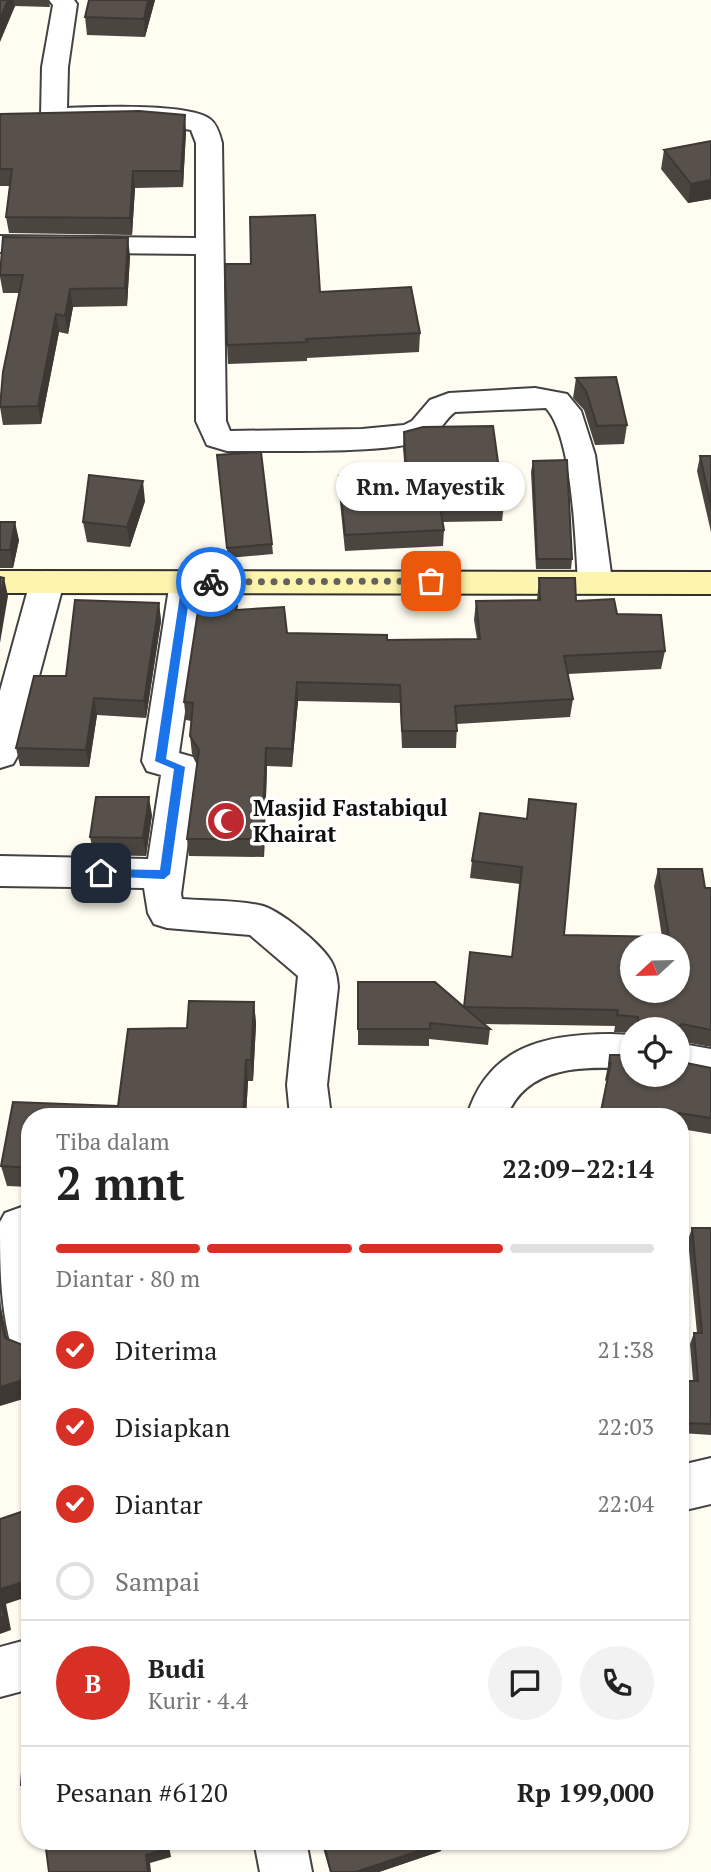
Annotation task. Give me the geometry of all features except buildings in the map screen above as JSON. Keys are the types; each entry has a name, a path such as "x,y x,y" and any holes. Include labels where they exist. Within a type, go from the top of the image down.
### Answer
{"street":[{"path":"61,0 65,4 55,67 41,117 178,118 199,123 209,143 211,421 218,438 227,441 362,439 410,434 423,428 441,407 449,403 541,398 557,401 569,416 582,465 594,581"},
{"path":"0,244 208,246"},
{"path":"0,582 711,583"},
{"path":"0,755 47,582"},
{"path":"187,582 160,761 180,767 162,894 167,913 259,920 309,961 317,972 318,987 307,1085 310,1108"},
{"path":"0,871 164,874"},
{"path":"491,1108 503,1084 529,1064 546,1056 580,1050 620,1052"},
{"path":"690,1062 711,1066"},
{"path":"21,1227 9,1247 21,1300"},
{"path":"689,1486 711,1481"},
{"path":"0,1672 21,1666"},
{"path":"282,1850 286,1872"}],"way so far":[{"path":"211,582 431,581"}],"place":[{"name":"Rm. Mayestik","path":"431,581"},
{"name":"Masjid Fastabiqul Khairat","path":"226,821"}],"route":[{"path":"101,873 164,874 175,785 180,767 160,761 187,582 211,582"}]}
